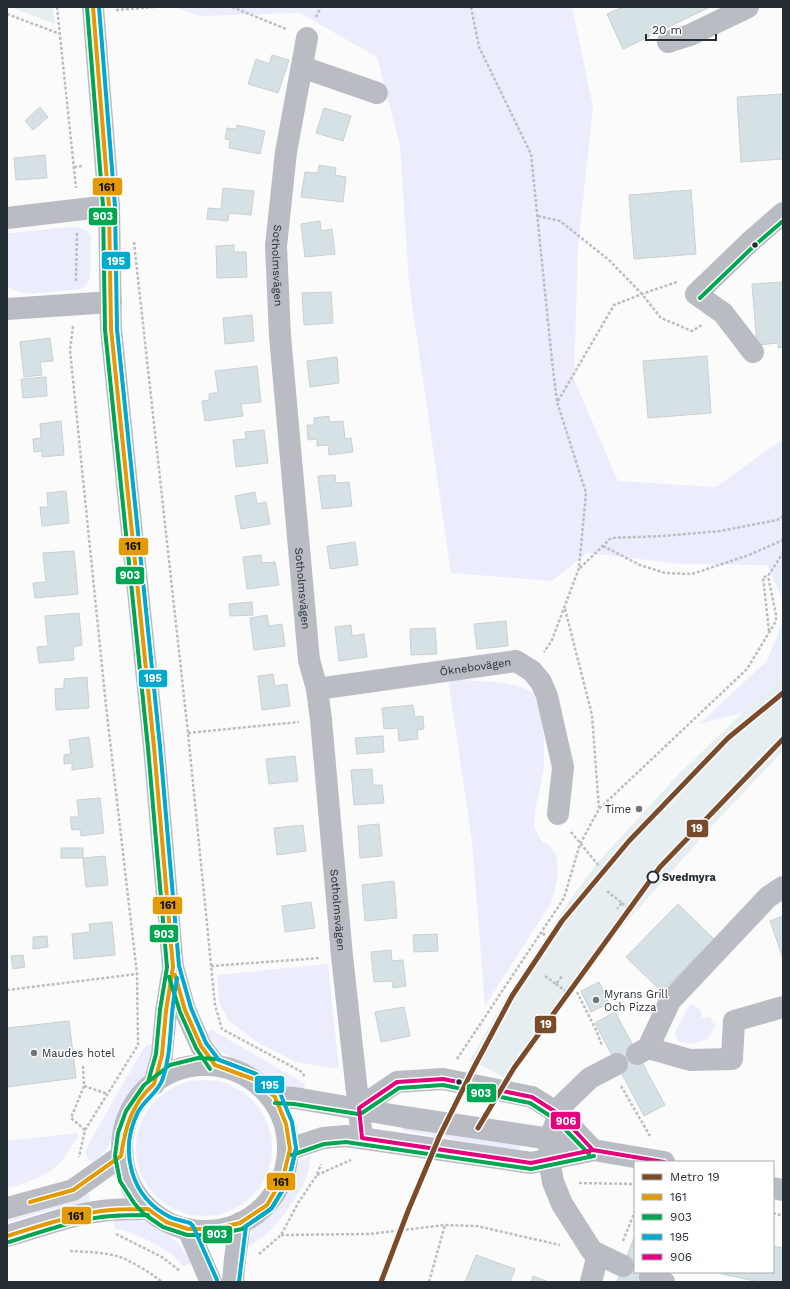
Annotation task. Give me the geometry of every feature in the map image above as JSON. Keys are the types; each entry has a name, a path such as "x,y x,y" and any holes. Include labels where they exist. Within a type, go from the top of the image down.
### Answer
{"street":[{"path":"668,42 690,35 748,7"},
{"path":"101,9 109,206 111,329 154,747 173,967 185,1010 201,1046 215,1064"},
{"name":"Sotholmsvägen","path":"307,38 286,152 276,246 280,336 309,652 317,689 321,720 342,956 362,1138"},
{"path":"302,67 377,93"},
{"path":"7,218 109,206"},
{"path":"753,352 723,313 696,294 751,241 783,213"},
{"path":"7,310 111,302"},
{"name":"Öknebovägen","path":"317,689 516,661 532,671 541,682 547,696 563,767 558,814"},
{"path":"783,887 768,897 670,1001 643,1051 690,1060 732,1059 734,1022 783,1007"},
{"path":"154,1084 162,1055 166,1010 173,967"},
{"path":"199,1064 215,1064 253,1079 275,1097 286,1124 290,1149 283,1178 266,1205 240,1223 213,1230 188,1228 166,1222 148,1209 138,1199 126,1179 121,1156 124,1134 131,1113 148,1089 154,1084 173,1070 199,1064"},
{"path":"591,1282 607,1258 562,1204 553,1182 550,1149 562,1106 590,1078 617,1064"},
{"path":"359,1108 397,1082 443,1079 532,1097 559,1114 593,1150"},
{"path":"275,1097 295,1098 359,1108 550,1149 593,1150 658,1161"},
{"path":"290,1149 323,1138 346,1136 531,1163 550,1149"},
{"path":"7,1208 73,1190 121,1156"},
{"path":"7,1236 65,1218 101,1211 148,1209"},
{"path":"233,1282 240,1223"},
{"path":"188,1228 211,1282"}],"path":[{"path":"57,7 74,167"},
{"path":"101,9 154,7"},
{"path":"232,7 307,38"},
{"path":"471,7 479,48 531,154 557,402 586,493 580,568 552,640 532,671"},
{"path":"7,14 60,34"},
{"path":"78,209 76,305 70,350 136,974 138,1045 85,1130 79,1158"},
{"path":"538,216 560,221 609,260 642,294 661,318 692,331 723,313"},
{"path":"134,241 188,733 215,1005 222,1029 302,1072 309,1082"},
{"path":"557,402 614,305 685,280 696,294"},
{"path":"580,568 611,538 663,536 720,531 777,520 783,516"},
{"path":"603,546 640,565 665,573 692,574 748,555 783,540"},
{"path":"769,632 763,577 768,576 783,553"},
{"path":"451,1062 457,1059 543,933 564,898 580,844 598,809 747,669 776,621 768,576"},
{"path":"565,609 592,715 598,809"},
{"path":"188,733 321,720"},
{"path":"580,844 599,866"},
{"path":"607,891 632,911"},
{"path":"616,909 622,903"},
{"path":"211,966 342,956"},
{"path":"7,990 136,974"},
{"path":"556,984 563,975"},
{"path":"545,976 568,993"},
{"path":"83,1066 84,1086 71,1118 85,1130"},
{"path":"84,1086 108,1094"},
{"path":"255,1257 281,1235 298,1203 317,1175 322,1160"},
{"path":"281,1235 368,1234 444,1225 477,1226 607,1258 634,1213"},
{"path":"429,1282 444,1225"},
{"path":"115,1233 162,1257 180,1272"},
{"path":"70,1251 90,1252 119,1257 156,1277 162,1282"}],"shaded area":[{"path":"10,7 53,7 55,24"},
{"path":"174,7 572,7 593,106 578,247 574,379 618,481 716,487 783,439 783,600 767,565 681,564 587,553 552,581 451,573 409,283 400,146 377,57 300,13 199,16"},
{"path":"72,227 81,228 88,231 91,237 90,279 86,286 81,289 29,294 15,291 7,286 7,234"},
{"path":"783,622 783,676 742,713 699,724 767,661"},
{"path":"783,676 783,751 723,814 596,956 541,1031 511,1081 470,1060 508,995 572,897 598,862 675,778 742,713"},
{"path":"448,679 506,683 521,687 533,693 538,704 544,737 544,767 535,812 534,827 542,842 550,846 557,857 558,877 551,903 485,1006 472,841"},
{"path":"328,964 339,1069 296,1062 260,1044 229,1021 219,1003 217,975"},
{"path":"690,1004 700,1009 702,1018 710,1017 715,1026 708,1039 692,1044 678,1041 675,1032"},
{"path":"212,1030 305,1084 304,1091 276,1086 219,1050 206,1032"},
{"path":"155,1044 148,1072 128,1093 107,1150 92,1163 85,1154 88,1145 143,1049 147,1045"},
{"path":"197,1080 211,1080 230,1085 252,1100 267,1122 271,1135 271,1161 267,1174 252,1196 230,1211 211,1216 197,1216 178,1211 156,1196 141,1174 136,1155 136,1141 141,1122 156,1100 178,1085"},
{"path":"404,1125 520,1145 519,1150 513,1150 402,1130"},
{"path":"77,1133 78,1136 66,1155 53,1169 31,1181 7,1188 7,1141"},
{"path":"310,1156 306,1178 293,1202 263,1237 247,1246 252,1231 289,1185 299,1161"},
{"path":"88,1191 90,1201 7,1222 7,1217"},
{"path":"133,1217 159,1229 174,1239 191,1263 184,1266 170,1253 157,1245 136,1235 114,1228 114,1220"}],"building":[{"path":"623,7 710,7 623,49 607,14"},
{"path":"272,55 289,60 278,93 248,84 256,59 269,64"},
{"path":"783,94 783,159 741,162 737,97"},
{"path":"40,107 48,117 33,130 25,121"},
{"path":"324,108 351,116 343,141 316,133"},
{"path":"237,125 265,131 260,154 229,148 230,140 225,139 227,128 236,129"},
{"path":"45,155 47,178 16,180 14,158"},
{"path":"319,165 336,168 335,175 346,177 343,202 301,197 305,172 318,173"},
{"path":"223,188 254,191 251,215 229,213 228,221 207,219 208,208 221,209"},
{"path":"691,190 696,254 634,259 629,195"},
{"path":"320,221 321,231 332,229 335,254 305,257 301,224"},
{"path":"234,245 234,252 246,252 247,277 217,278 216,246"},
{"path":"783,282 783,347 778,348 778,343 757,345 752,284"},
{"path":"331,292 333,323 304,325 302,293"},
{"path":"252,315 254,341 225,344 223,318"},
{"path":"50,338 53,361 40,362 42,375 24,377 20,342"},
{"path":"707,356 711,413 648,418 643,361"},
{"path":"337,357 339,383 310,387 307,361"},
{"path":"257,366 261,402 241,404 243,416 205,421 202,401 209,400 209,394 218,392 215,371"},
{"path":"46,377 47,396 23,398 21,379"},
{"path":"329,416 329,422 343,421 345,439 351,438 353,452 329,455 328,445 317,446 317,439 308,440 307,425 314,425 314,418"},
{"path":"61,421 64,455 42,457 42,451 34,452 33,439 41,438 40,424"},
{"path":"264,430 268,463 236,467 233,440 246,439 245,432"},
{"path":"335,475 336,483 349,482 352,506 322,509 318,476"},
{"path":"66,491 69,523 42,526 40,507 48,507 47,493"},
{"path":"255,492 257,504 266,502 270,524 241,529 235,496"},
{"path":"355,542 358,565 330,569 327,546"},
{"path":"74,551 78,594 35,598 33,583 46,582 43,553"},
{"path":"261,555 262,563 275,562 279,585 247,589 243,557"},
{"path":"252,602 253,615 230,616 229,604"},
{"path":"79,613 82,645 73,647 74,660 39,663 37,647 48,646 45,616"},
{"path":"267,615 269,626 282,624 285,646 254,650 250,618"},
{"path":"506,621 508,646 477,649 474,624"},
{"path":"351,625 352,636 364,634 367,657 339,661 335,627"},
{"path":"435,628 437,654 411,655 410,629"},
{"path":"273,674 275,686 287,684 290,706 262,710 258,676"},
{"path":"87,677 89,708 56,710 55,689 64,688 64,679"},
{"path":"413,705 415,717 423,716 424,729 417,730 418,739 399,741 398,728 384,729 382,708"},
{"path":"383,736 384,752 357,754 355,738"},
{"path":"89,737 93,767 72,770 72,763 64,764 64,755 71,754 69,740"},
{"path":"295,756 298,781 269,784 266,759"},
{"path":"372,769 373,785 382,785 384,803 354,805 351,770"},
{"path":"100,798 104,833 81,836 80,829 72,830 70,817 79,817 77,800"},
{"path":"379,824 382,856 360,858 358,826"},
{"path":"303,825 306,851 277,855 274,828"},
{"path":"61,848 83,848 83,858 61,858"},
{"path":"105,856 108,885 86,887 83,858"},
{"path":"394,881 397,918 365,921 362,885"},
{"path":"311,902 315,928 285,932 282,906"},
{"path":"678,904 714,939 662,992 626,957"},
{"path":"783,916 783,958 770,921"},
{"path":"112,922 115,955 74,959 72,934 90,932 89,924"},
{"path":"437,934 438,951 414,952 413,935"},
{"path":"47,936 48,947 33,949 33,937"},
{"path":"391,950 392,961 403,960 406,986 393,988 392,981 374,982 371,952"},
{"path":"23,955 25,967 13,969 11,956"},
{"path":"599,982 609,1003 591,1012 581,991"},
{"path":"404,1007 410,1036 381,1042 375,1012"},
{"path":"615,1012 665,1105 644,1116 595,1023"},
{"path":"69,1021 76,1078 7,1087 7,1028"},
{"path":"634,1238 634,1273 652,1273 648,1282 617,1282"},
{"path":"774,1246 783,1248 783,1282 760,1282 721,1274 774,1273"},
{"path":"476,1255 515,1269 510,1282 465,1282"},
{"path":"533,1276 549,1282 531,1282"}],"metro line":[{"name":"19","path":"381,1282 408,1211 440,1135 473,1069 512,996 562,921 629,841 728,738 783,693"},
{"name":"19","path":"478,1128 514,1068 660,867 783,739"}],"transit line":[{"name":"903","path":"87,7 103,206 105,330 148,748 167,967 160,1010 156,1054 148,1082"},
{"name":"161","path":"93,7 109,206 111,329 154,747 173,967 166,1011 162,1055 154,1084"},
{"name":"195","path":"99,7 115,206 117,329 160,746 179,966 191,1008 206,1043 219,1060 256,1074 280,1093 292,1122 296,1148 289,1180 272,1208 246,1226 239,1282"},
{"name":"903","path":"700,298 755,245 783,221"},
{"name":"161","path":"175,975 185,1010 201,1046 215,1065"},
{"name":"903","path":"169,977 180,1012 196,1048 210,1069"},
{"name":"195","path":"177,978 165,1070 161,1083 138,1112 132,1127 129,1142 129,1157 137,1185 145,1198 156,1208 170,1217 190,1223 193,1226 217,1280"},
{"name":"903","path":"279,1092 256,1074 217,1059 198,1058 170,1065 144,1085 126,1111 118,1133 115,1156 120,1181 134,1203 144,1214 163,1227 187,1235 214,1235 242,1229 271,1209 288,1181 296,1150"},
{"name":"161","path":"148,1209 166,1222 188,1229 213,1229 240,1223 267,1205 283,1178 290,1149 286,1124 275,1097 253,1079 215,1065"},
{"name":"906","path":"443,1079 532,1097 559,1114 593,1150 531,1163 362,1138 359,1108 397,1082 443,1079"},
{"name":"161","path":"121,1156 127,1126 135,1108 146,1091 154,1084"},
{"name":"903","path":"362,1113 399,1088 443,1085 530,1103 555,1119 589,1154"},
{"name":"903","path":"275,1103 294,1104 358,1114"},
{"name":"903","path":"292,1155 324,1144 346,1142 531,1169 594,1156"},
{"name":"906","path":"593,1150 658,1161"},
{"name":"161","path":"30,1202 73,1190 121,1156"},
{"name":"161","path":"7,1236 59,1220 90,1213 111,1210 148,1209"},
{"name":"903","path":"9,1242 59,1226 89,1219 111,1216 148,1215"}],"place":[{"name":"Time","path":"639,809"},
{"name":"Svedmyra","path":"653,877"},
{"name":"Myrans Grill Och Pizza","path":"596,1000"},
{"name":"Maudes hotel","path":"34,1053"}]}
